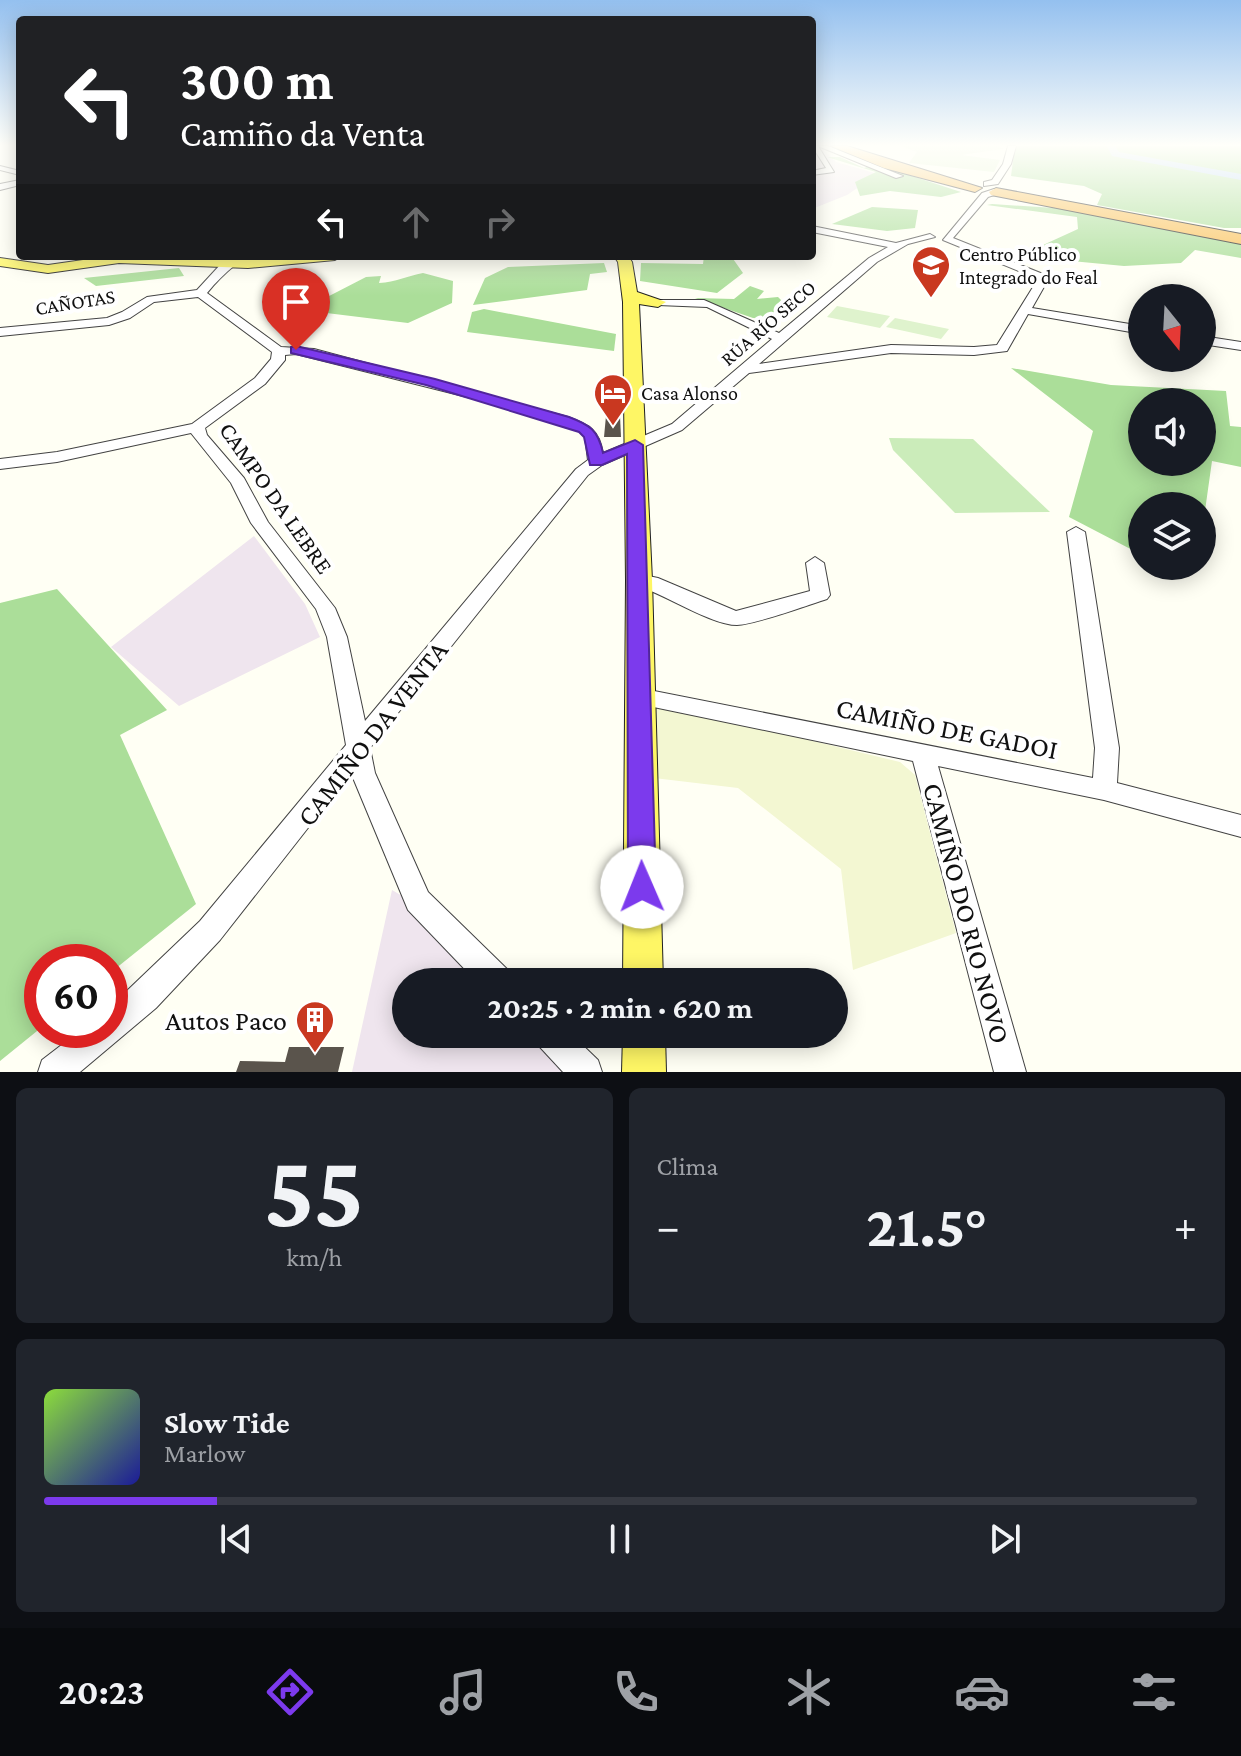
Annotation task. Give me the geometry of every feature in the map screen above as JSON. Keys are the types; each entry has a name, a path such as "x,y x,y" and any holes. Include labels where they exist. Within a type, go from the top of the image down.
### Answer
{"highway":[{"path":"1030,196 1241,238"}],"main road":[{"path":"0,262 48,269 112,260"},
{"path":"186,260 230,265 288,260"},
{"path":"626,260 637,302 635,445 643,968"},
{"path":"644,1048 644,1072"}],"street":[{"path":"942,237 961,224 984,196"},
{"path":"816,230 896,246"},
{"path":"874,242 889,233"},
{"path":"745,369 798,365 892,348 1002,348 1044,278 942,237"},
{"name":"RÚA RÍO SECO","path":"635,445 677,427 873,260 896,246 942,237"},
{"path":"230,265 200,293 278,351 314,353 563,420 584,428 592,436 596,462"},
{"name":"CAÑOTAS","path":"0,332 109,321 126,315 151,299 200,293"},
{"path":"637,302 700,302 785,335"},
{"path":"1023,310 1128,328"},
{"path":"1216,342 1241,346"},
{"name":"CAMPO DA LEBRE","path":"278,351 278,360 260,381 197,427 200,436 238,481 260,523 325,608 337,637 357,748 373,798 418,901 484,968"},
{"path":"0,464 57,457 197,427"},
{"name":"CAMIÑO DA VENTA","path":"128,1013 143,1001 247,892 357,748 582,472 596,462 635,445"},
{"path":"1076,532 1107,748 1104,790"},
{"path":"639,580 651,582 720,614 736,618 820,595 815,563"},
{"name":"CAMIÑO DE GADOI","path":"639,696 1104,790 1241,826"},
{"name":"CAMIÑO DO RIO NOVO","path":"923,754 1010,1072"},
{"name":"CAMIÑO DA VENTA","path":"54,1072 83,1048"},
{"path":"563,1048 586,1072"}],"shaded area":[{"path":"816,196 844,196 816,207"},
{"path":"254,536 305,604 320,637 179,706 111,647"},
{"path":"392,890 404,897 472,968 392,968 392,1048 548,1048 571,1072 352,1072"}],"green space":[{"path":"1101,196 1241,196 1241,228 1224,228 1097,205"},
{"path":"987,205 1070,209 1241,244 1241,258 1195,250 1181,263 1124,266 1019,256 1078,229 1077,217"},
{"path":"872,207 918,210 915,228 887,231 832,224"},
{"path":"704,260 734,260 743,273 717,293 640,281 641,263 703,264"},
{"path":"604,263 607,272 590,274 587,290 473,305 485,278 508,267"},
{"path":"179,268 184,276 96,286 84,278"},
{"path":"423,273 453,281 452,303 408,323 302,310 366,277 381,276 379,283"},
{"path":"750,286 764,291 757,299 778,297 786,305 776,319 753,318 695,298 734,299"},
{"path":"837,306 890,316 880,328 827,317"},
{"path":"484,309 616,334 614,351 467,332 472,312"},
{"path":"895,318 949,329 941,339 886,327"},
{"path":"1011,368 1111,385 1168,388 1128,388 1128,476 1210,476 1208,492 1128,492 1128,548 1069,517 1093,431"},
{"path":"1216,390 1226,391 1230,426 1241,427 1241,467 1216,462"},
{"path":"889,438 973,439 1050,512 955,513 893,450"},
{"path":"57,589 167,710 120,735 196,904 128,959 128,944 24,944 24,1042 0,1061 0,603"},
{"path":"651,702 900,762 915,775 956,933 853,970 841,869 738,788 654,778"}],"building":[{"name":"Casa Alonso","path":"606,416 620,416 621,437 604,437"},
{"name":"Autos Paco","path":"289,1047 344,1047 338,1072 236,1072 240,1061 285,1062"}],"place":[{"name":"Centro Público Integrado do Feal","path":"931,299"},
{"name":"Casa Alonso","path":"613,427"},
{"name":"Autos Paco","path":"315,1054"}],"route":[{"path":"296,350 430,382 563,420 584,428 592,436 596,462 635,445 642,887"}]}
